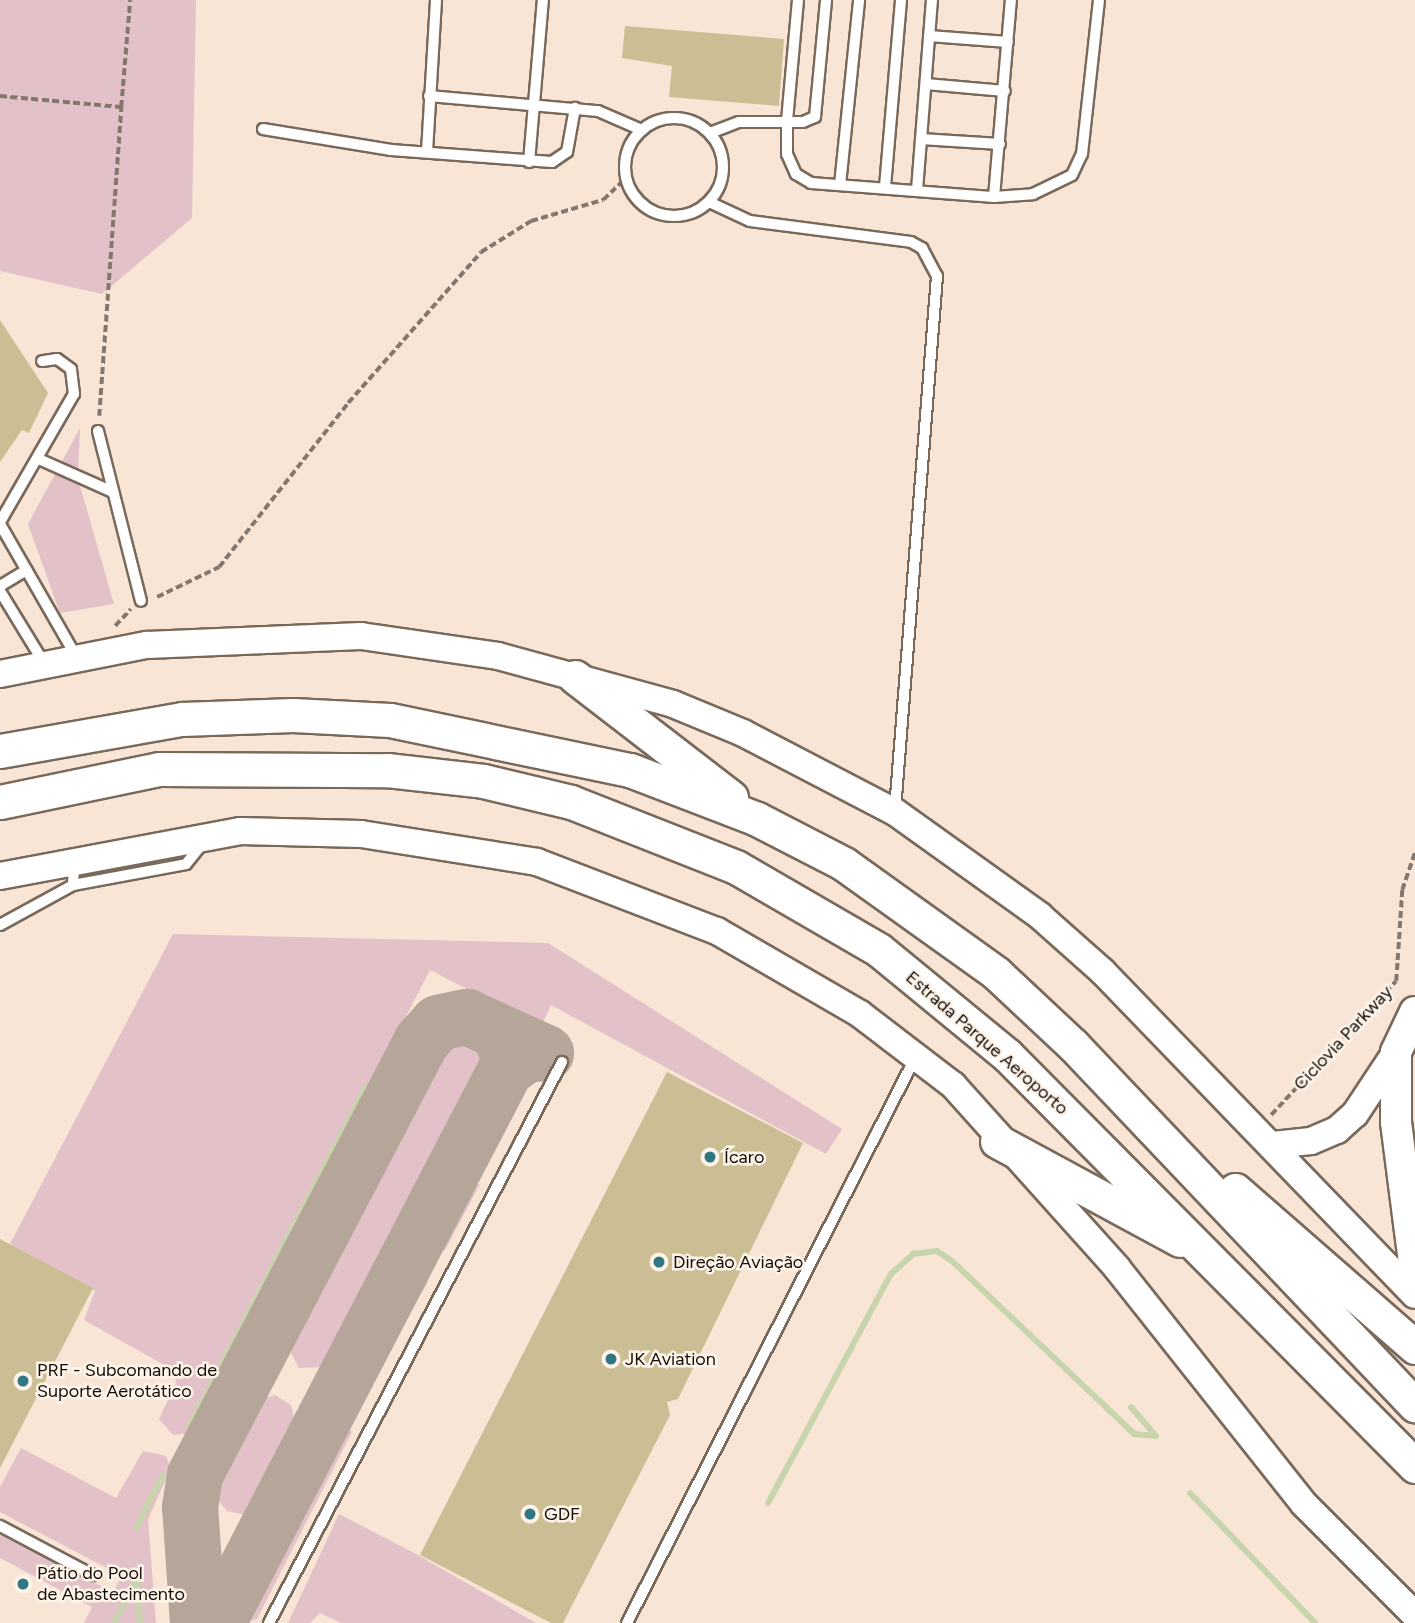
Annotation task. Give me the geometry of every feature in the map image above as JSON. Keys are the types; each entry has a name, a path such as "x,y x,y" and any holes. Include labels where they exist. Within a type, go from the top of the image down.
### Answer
{"main road":[{"path":"575,677 757,819"},
{"path":"0,751 181,719 390,720 630,769 757,819 844,864 996,973 1139,1113 1415,1405"},
{"name":"Estrada Parque Aeroporto","path":"0,802 160,769 309,764 483,781 650,829 803,902 944,1000 1212,1258 1415,1465"},
{"name":"Ciclovia Parkway","path":"1415,1013 1396,1052 1402,1201 1415,1270"},
{"path":"1139,1113 1355,1289 1415,1347"},
{"path":"998,1141 1212,1258"}],"street":[{"path":"0,674 87,654 361,636 498,656 575,677 731,728 895,812 1040,916 1265,1137 1415,1294"},
{"path":"0,876 75,858 207,836 361,834 537,862 717,931 797,974 916,1054 953,1085 998,1141 1117,1268 1304,1504 1415,1615"},
{"name":"Ciclovia Parkway","path":"1265,1137 1311,1141 1337,1129 1355,1114 1396,1052"}],"lane":[{"path":"427,152 436,0"},
{"path":"529,162 543,0"},
{"path":"798,0 787,122 787,154 796,174 840,185 995,197 1033,194 1072,175 1082,154 1099,0"},
{"path":"710,133 723,175 709,202 678,216 661,215 633,194 626,178 631,144 642,130 669,118 710,133 738,122 787,122 815,117 826,0"},
{"path":"840,185 859,0"},
{"path":"885,187 901,0"},
{"path":"917,190 932,0"},
{"path":"995,197 1011,0"},
{"path":"929,36 1008,42"},
{"path":"926,83 1004,90"},
{"path":"429,96 575,108 620,117 642,130"},
{"path":"263,129 427,152 529,162 562,158 575,108"},
{"path":"921,139 1000,144"},
{"path":"709,202 741,218 787,229 911,242 922,248 937,275 895,812"},
{"path":"42,361 57,359 71,369 74,394 41,460 0,523 27,570 87,654"},
{"path":"98,431 141,601"},
{"path":"41,460 113,492"},
{"path":"27,570 0,589 44,663"},
{"path":"0,925 73,885 186,864 207,836"},
{"path":"73,885 75,858"},
{"path":"627,1623 916,1054"},
{"path":"270,1623 562,1062"},
{"path":"0,1526 93,1575"}],"path":[{"path":"98,431 130,0"},
{"path":"0,96 121,107"},
{"path":"87,654 122,616 141,601 184,589 219,567 348,403 481,252 531,221 603,200 626,178"},
{"name":"Ciclovia Parkway","path":"1265,1137 1396,981 1402,890 1415,852"}],"shaded area":[{"path":"0,0 196,0 192,218 102,294 0,271"},
{"path":"80,428 78,479 114,604 60,613 28,524"},
{"path":"173,934 548,943 842,1129 826,1154 551,1005 541,1027 430,970 190,1433 173,1435 159,1419 176,1383 175,1371 84,1320 95,1291 10,1244"},
{"path":"450,1039 480,1052 479,1081 336,1357 322,1367 299,1368 283,1338 291,1307 435,1048"},
{"path":"516,1097 522,1099 494,1153 488,1131 503,1102"},
{"path":"480,1184 444,1252 439,1232 448,1204 467,1186"},
{"path":"418,1282 428,1282 366,1389 360,1382 365,1363 397,1303"},
{"path":"275,1395 291,1405 298,1435 256,1509 247,1515 227,1511 211,1493 214,1468 252,1403"},
{"path":"346,1425 352,1432 257,1619 242,1623 243,1609 326,1441 337,1426"},
{"path":"21,1448 116,1498 143,1451 166,1456 171,1468 148,1519 156,1623 84,1623 92,1607 0,1558 0,1535 113,1592 122,1576 0,1512 0,1487"},
{"path":"339,1514 416,1554 536,1623 341,1623 320,1613 310,1623 288,1623"}],"building":[{"path":"625,26 784,39 779,106 669,97 672,66 622,58"},
{"path":"0,320 48,393 29,433 22,430 0,462"},
{"path":"667,1072 803,1143 678,1399 667,1402 670,1415 563,1623 551,1623 420,1555"},
{"name":"PRF - Subcomando de Suporte Aerotático","path":"0,1239 93,1288 0,1468"}],"waterway":[{"path":"189,1427 366,1087"},
{"path":"768,1503 891,1274 913,1254 937,1251 952,1261 1134,1434 1156,1436 1131,1407"},
{"path":"136,1528 163,1475"},
{"path":"1190,1493 1315,1623"},
{"path":"114,1623 137,1578 140,1623"}],"taxiway":[{"path":"198,1623 190,1507 195,1475 421,1042 438,1023 467,1017 546,1053 526,1055 506,1069"},
{"path":"218,1623 506,1069 509,1055 499,1034"}],"place":[{"name":"Ícaro","path":"710,1157"},
{"name":"Direção Aviação","path":"659,1262"},
{"name":"JK Aviation","path":"611,1359"},
{"name":"PRF - Subcomando de Suporte Aerotático","path":"23,1381"},
{"name":"GDF","path":"530,1514"},
{"name":"Pátio do Pool de Abastecimento","path":"23,1584"}]}
